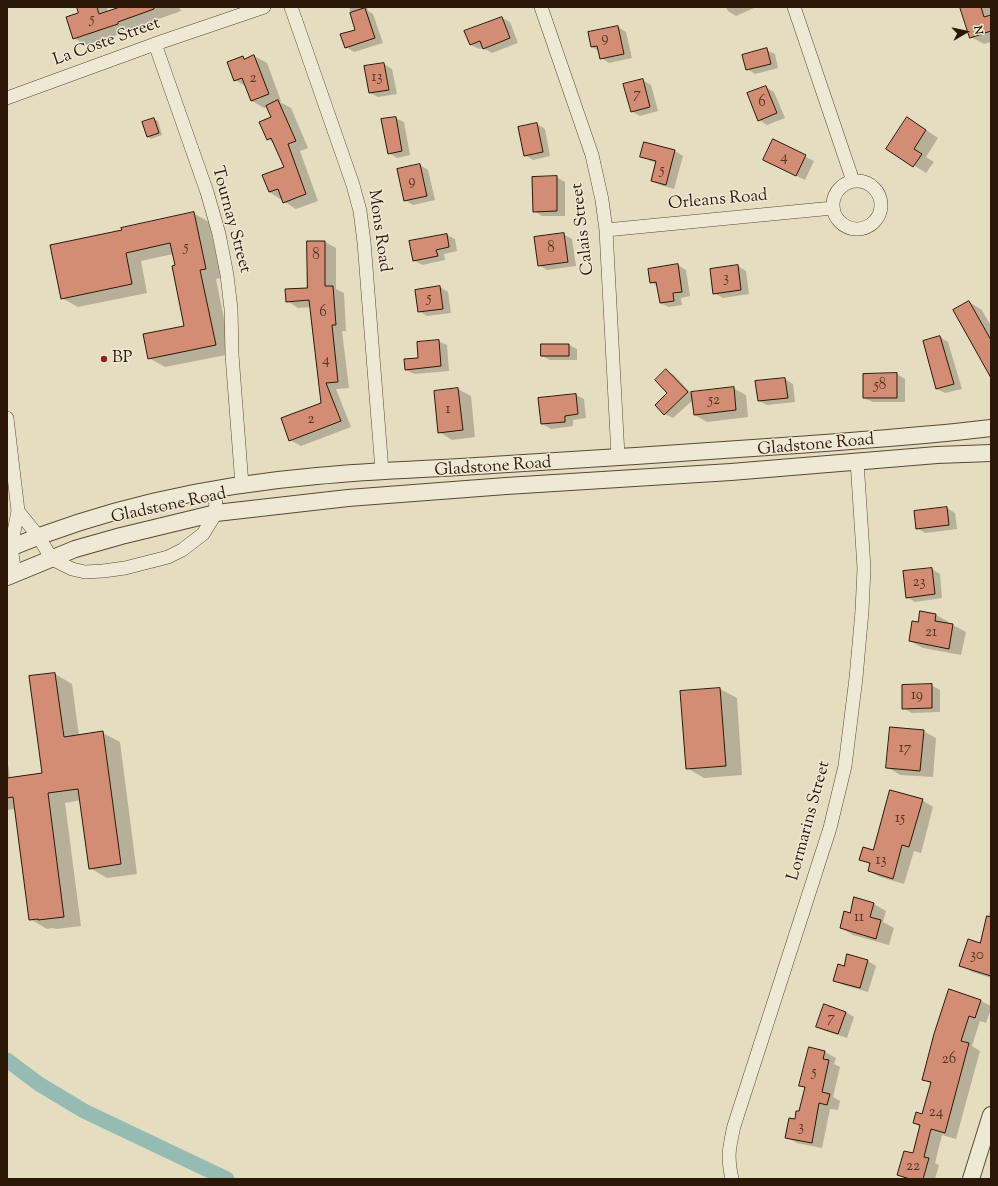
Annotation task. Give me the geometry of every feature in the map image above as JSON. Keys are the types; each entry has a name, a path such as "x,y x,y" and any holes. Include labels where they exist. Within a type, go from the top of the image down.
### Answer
{"street":[{"name":"La Coste Street","path":"7,98 155,44 264,7"},
{"name":"Mons Road","path":"291,7 353,185 360,211 365,250 382,471"},
{"name":"Calais Street","path":"541,7 592,155 602,200 606,230 618,456"},
{"path":"794,7 853,181"},
{"name":"Tournay Street","path":"155,44 207,192 219,234 227,275 231,309 232,355 242,484"},
{"path":"853,181 867,183 878,192 881,206 876,219 865,228 858,229 844,226 835,215 833,208 835,194 846,183 853,181"},
{"name":"Orleans Road","path":"606,230 833,208"},
{"path":"7,418 18,511 9,548 11,576"},
{"name":"Gladstone Road","path":"9,548 38,536 116,511 166,499 242,484 362,472 491,466 837,442 947,434 991,428"},
{"path":"873,439 875,452 874,460"},
{"path":"837,442 836,452 838,463"},
{"name":"Gladstone Road","path":"11,576 75,549 121,536 216,513 364,497 937,455 991,453"},
{"path":"637,455 641,467 638,478"},
{"path":"598,458 598,472 601,480"},
{"name":"Lormarins Street","path":"732,1179 728,1161 729,1146 734,1126 830,828 845,766 858,655 864,568 857,461"},
{"path":"400,470 403,479 403,494"},
{"path":"362,472 364,497"},
{"path":"261,482 264,508"},
{"path":"18,511 38,536 52,559 72,570 85,572 103,571 125,568 168,557 182,550 203,534 216,513 215,489"},
{"path":"971,1179 991,1115"}],"building":[{"path":"77,7 97,7 99,14 120,7 154,7 154,9 118,22 118,24 73,39 66,17 78,13"},
{"path":"960,7 981,7 984,17 991,15 991,31 970,38"},
{"path":"365,8 375,38 345,48 340,34 355,30 350,13"},
{"path":"502,17 510,38 483,49 480,41 470,45 464,31"},
{"path":"618,26 624,54 600,59 597,46 591,47 588,32"},
{"path":"767,48 771,64 746,70 742,55"},
{"path":"254,55 269,94 251,101 242,78 234,81 227,62 243,56 244,59"},
{"path":"384,63 389,90 369,93 364,66"},
{"path":"643,79 650,107 631,112 623,84"},
{"path":"766,86 777,113 758,121 747,93"},
{"path":"278,100 296,141 288,144 306,194 283,203 278,189 269,192 262,175 284,167 271,138 267,140 259,122 271,117 266,106"},
{"path":"396,117 402,151 388,154 381,119"},
{"path":"907,117 926,130 914,149 922,154 913,167 886,149"},
{"path":"154,118 159,133 147,137 142,122"},
{"path":"537,123 543,152 524,156 518,127"},
{"path":"773,139 806,155 796,176 763,160"},
{"path":"644,142 675,150 666,185 651,181 656,161 640,157"},
{"path":"420,164 427,196 404,201 397,169"},
{"path":"557,176 557,211 533,212 532,177"},
{"path":"194,212 206,269 200,270 216,345 148,359 143,334 184,326 172,266 175,265 170,243 126,253 132,284 61,299 50,245 122,230 121,228"},
{"path":"564,233 568,262 538,266 534,237"},
{"path":"447,234 449,247 436,250 438,256 413,261 409,241"},
{"path":"307,241 325,241 325,286 333,286 336,325 332,325 338,382 326,383 341,421 289,441 281,418 321,403 309,300 286,302 285,289 307,288"},
{"path":"678,264 682,292 673,293 674,301 660,303 656,282 650,283 648,269"},
{"path":"738,265 741,290 713,294 710,269"},
{"path":"440,286 443,309 418,312 415,290"},
{"path":"969,301 991,340 991,378 953,310"},
{"path":"940,336 954,384 936,389 923,341"},
{"path":"439,340 441,366 405,370 404,359 418,358 417,342"},
{"path":"541,344 569,344 569,356 541,356"},
{"path":"666,369 688,392 664,415 655,405 667,393 655,380"},
{"path":"897,373 897,398 863,398 863,374"},
{"path":"785,378 788,398 758,401 755,381"},
{"path":"734,387 736,410 694,415 691,392"},
{"path":"458,388 463,430 438,433 434,391"},
{"path":"576,394 578,414 565,416 565,422 541,424 538,398"},
{"path":"947,507 949,525 916,529 914,511"},
{"path":"932,568 935,594 906,598 903,571"},
{"path":"920,611 936,614 935,621 953,624 949,649 909,641 912,621 918,622"},
{"path":"55,673 64,737 103,731 121,864 89,869 78,789 48,793 64,917 29,920 13,797 7,798 7,778 42,773 29,676"},
{"path":"932,684 932,708 902,709 902,685"},
{"path":"720,688 726,766 686,769 680,691"},
{"path":"890,727 924,730 920,771 886,768"},
{"path":"890,790 923,799 909,847 902,845 893,879 868,871 870,863 859,860 863,847 873,850"},
{"path":"854,897 874,903 870,917 881,920 876,939 840,928 844,911 850,913"},
{"path":"987,916 991,917 991,976 959,966 968,939 980,943"},
{"path":"847,954 868,960 860,988 833,981 838,964 844,966"},
{"path":"949,989 981,1000 975,1018 969,1016 961,1041 969,1043 945,1133 931,1129 924,1157 929,1158 923,1179 910,1179 897,1175 904,1151 913,1153 920,1125 913,1123 916,1112 922,1114 931,1082 922,1080 934,1034"},
{"path":"824,1004 846,1012 838,1034 816,1027"},
{"path":"809,1047 825,1051 823,1059 829,1060 822,1092 830,1094 827,1105 819,1103 812,1143 785,1138 789,1118 795,1119 796,1111 799,1111 805,1087 799,1086"}],"waterway":[{"path":"7,1060 39,1084 84,1111 227,1179"}],"place":[{"name":"BP","path":"104,359"}]}
